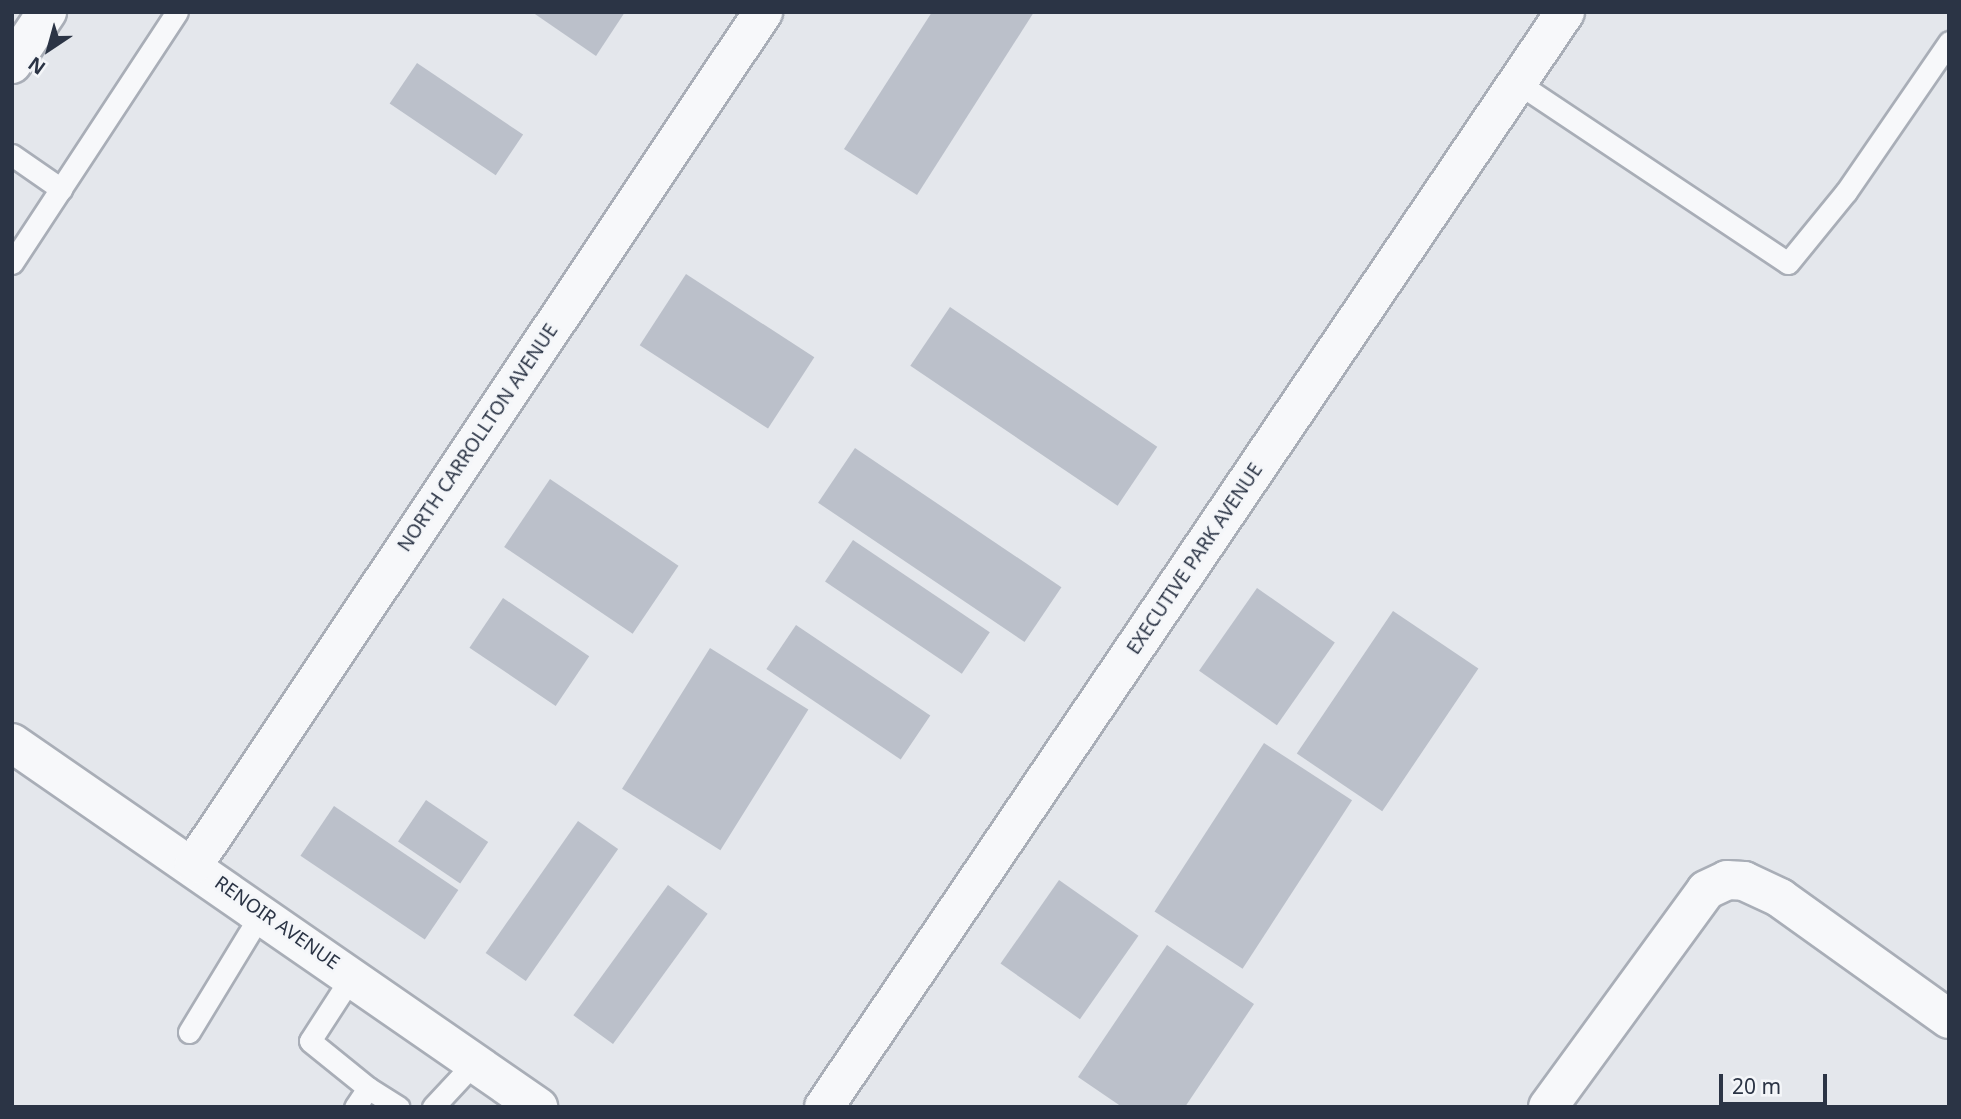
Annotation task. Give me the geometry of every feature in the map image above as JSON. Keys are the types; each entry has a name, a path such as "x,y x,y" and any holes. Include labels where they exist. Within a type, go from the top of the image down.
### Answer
{"street":[{"path":"14,57 47,12"},
{"name":"NORTH CARROLLTON AVENUE","path":"194,864 763,12"},
{"name":"EXECUTIVE PARK AVENUE","path":"824,1107 1565,12"},
{"name":"RENOIR AVENUE","path":"12,743 194,864 538,1107"},
{"path":"1548,1107 1706,890 1727,880 1744,881 1780,898 1949,1019"}],"lane":[{"path":"12,262 177,12"},
{"path":"1518,83 1788,263 1846,192 1949,42"},
{"path":"12,155 61,189"},
{"path":"189,1032 262,912"},
{"path":"352,976 310,1041 368,1088 398,1107"},
{"path":"433,1107 475,1062"},
{"path":"355,1107 368,1088"}],"building":[{"path":"532,12 625,12 596,56"},
{"path":"932,12 1034,12 917,195 844,149"},
{"path":"417,63 523,135 496,175 390,104"},
{"path":"686,274 814,357 768,429 640,345"},
{"path":"950,307 1157,447 1118,506 910,366"},
{"path":"855,448 1061,587 1025,642 818,503"},
{"path":"550,479 679,566 633,634 504,547"},
{"path":"853,540 990,632 962,674 825,581"},
{"path":"1257,588 1335,642 1277,725 1199,671"},
{"path":"503,598 589,656 556,706 469,648"},
{"path":"1393,611 1478,669 1382,811 1297,754"},
{"path":"796,625 930,716 901,760 766,669"},
{"path":"710,648 808,709 720,850 622,789"},
{"path":"1264,743 1352,800 1243,969 1155,912"},
{"path":"426,800 488,842 460,883 398,841"},
{"path":"334,806 458,890 425,940 300,856"},
{"path":"578,821 618,849 526,981 486,953"},
{"path":"1059,880 1138,936 1080,1019 1000,964"},
{"path":"668,885 708,914 613,1044 573,1015"},
{"path":"1167,945 1254,1004 1185,1107 1122,1107 1078,1077"}]}
